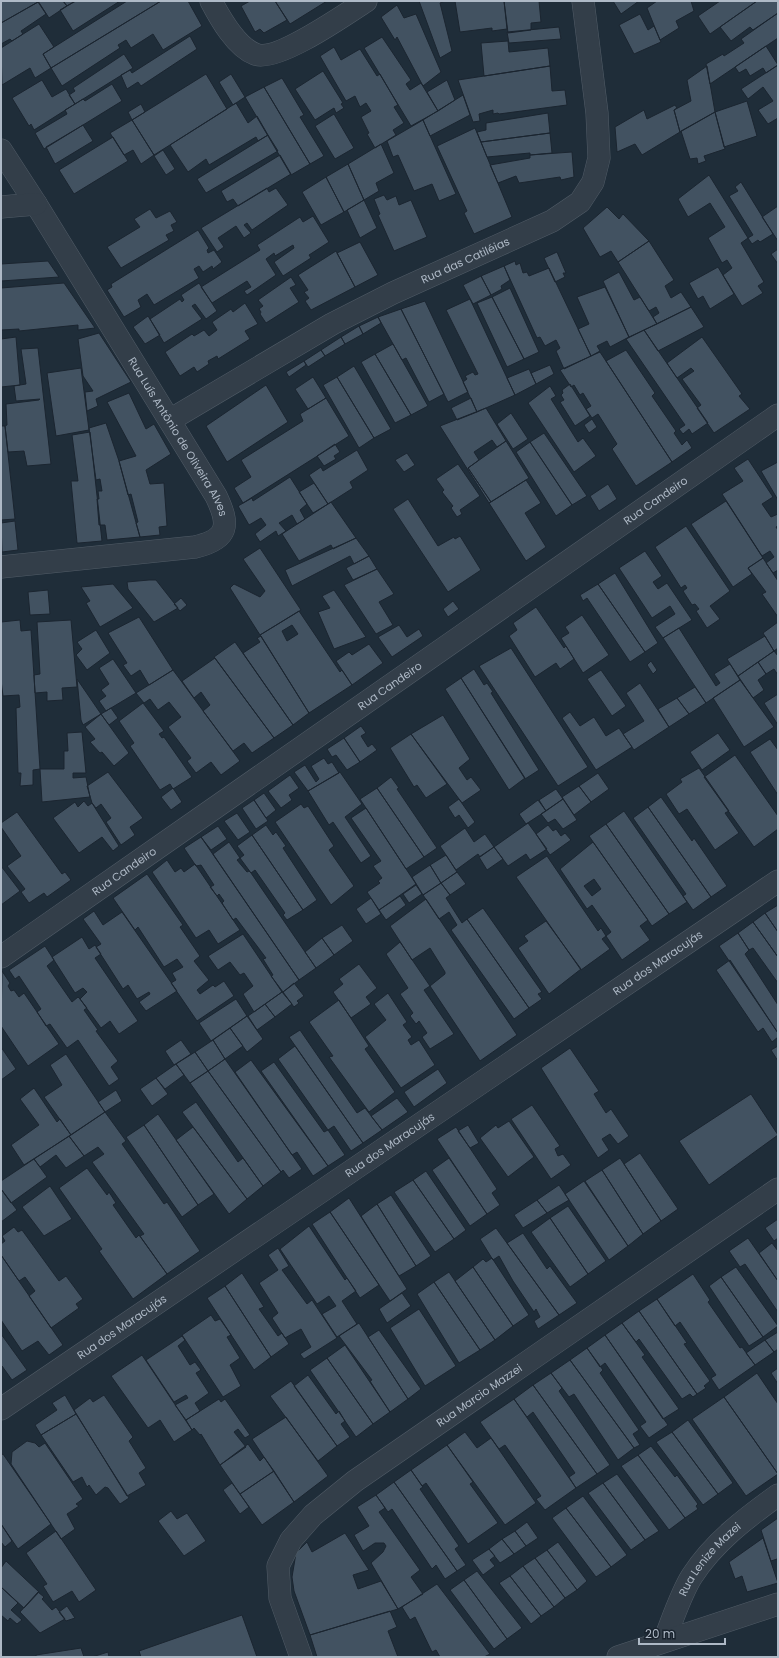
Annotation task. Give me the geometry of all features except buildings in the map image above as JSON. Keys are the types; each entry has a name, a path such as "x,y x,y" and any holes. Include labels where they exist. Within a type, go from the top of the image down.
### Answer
{"street":[{"path":"211,1 236,40 256,55 275,54 300,42 366,1"},
{"name":"Rua das Catiléias","path":"170,420 332,324 393,294 552,221 580,202 593,182 599,158 597,113 583,1"},
{"name":"Rua Luís Antônio de Oliveira Alves","path":"1,150 36,204 216,496 225,514 225,526 218,537 208,544 180,549 1,567"},
{"path":"1,207 36,204"},
{"name":"Rua Candeiro","path":"1,957 778,415"},
{"name":"Rua dos Maracujás","path":"1,1409 778,881"},
{"name":"Rua Marcio Mazzei","path":"301,1657 280,1598 278,1566 291,1540 313,1515 356,1481 778,1189"},
{"name":"Rua Lenize Mazei","path":"664,1641 696,1571 719,1543 745,1519 778,1495"},
{"path":"618,1657 778,1604"}]}
